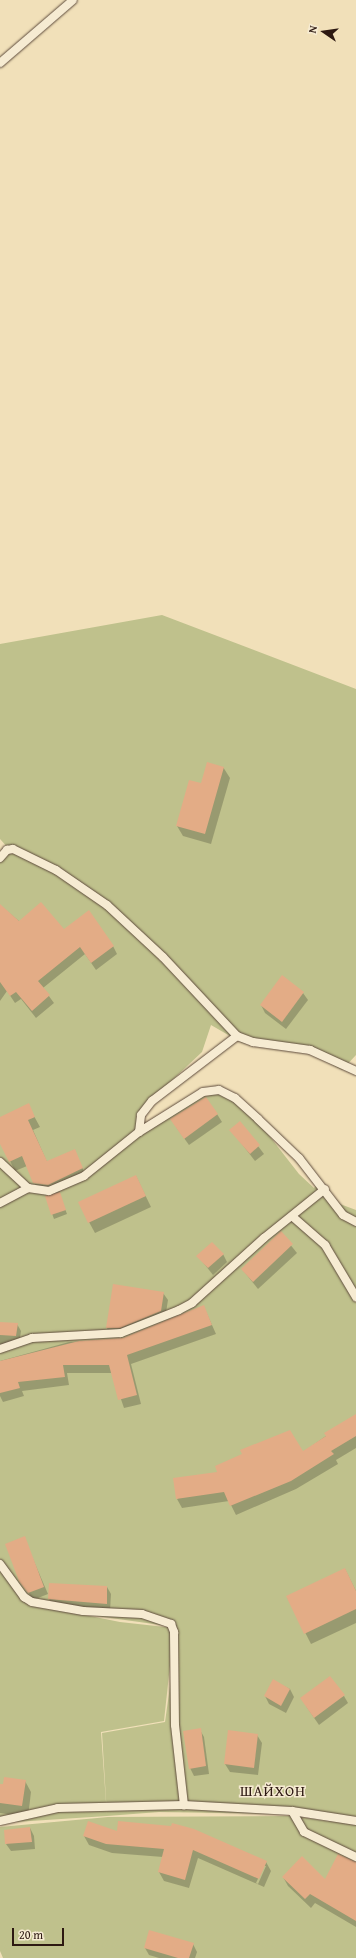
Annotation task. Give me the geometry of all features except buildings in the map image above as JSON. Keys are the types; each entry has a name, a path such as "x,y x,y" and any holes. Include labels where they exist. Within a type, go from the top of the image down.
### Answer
{"lane":[{"path":"0,63 73,0"},
{"path":"0,858 9,849 13,849 56,870 107,905 163,957 237,1036 253,1042 315,1051 356,1071"},
{"path":"139,1132 141,1115 152,1100 237,1036"},
{"path":"0,1162 28,1188 49,1191 84,1176 139,1132 203,1092 219,1090 241,1103 298,1158 325,1189 343,1215 356,1222"},
{"path":"0,1203 28,1188"},
{"path":"0,1349 32,1338 121,1333 165,1316 192,1303 264,1238 293,1217 325,1189"},
{"path":"293,1217 325,1245 356,1297"},
{"path":"0,1564 24,1597 36,1603 83,1611 142,1614 171,1624 174,1632 175,1725 184,1805"},
{"path":"0,1821 58,1808 184,1805 292,1811 356,1822"},
{"path":"292,1811 304,1832 356,1857"}],"green space":[{"path":"162,615 356,689 356,1055 342,1070 308,1052 242,1043 211,1025 202,1052 168,1084 141,1116 136,1131 213,1091 237,1102 260,1124 299,1174 314,1188 320,1181 340,1204 356,1210 356,1958 3,1958 0,1951 0,1827 108,1817 294,1816 332,1822 295,1814 159,1812 107,1816 0,1823 0,859 10,850 0,839 0,644","holes":["75,1613 175,1627 173,1665 165,1722 102,1733 107,1816 101,1732 164,1721 174,1628 120,1622"]}],"district":[{"name":"ШАЙХОН","path":"273,1791"}]}
